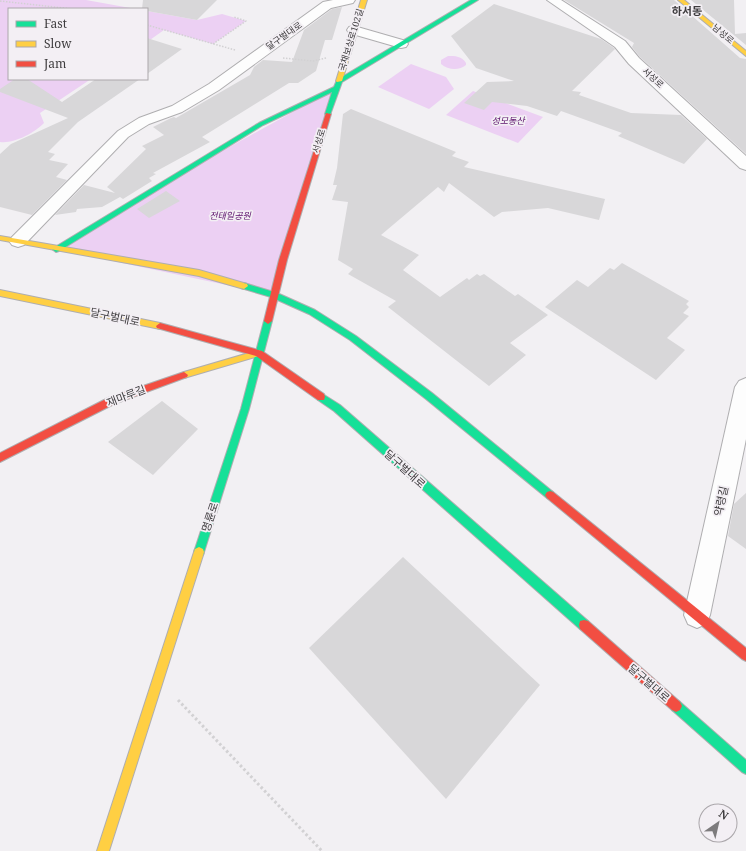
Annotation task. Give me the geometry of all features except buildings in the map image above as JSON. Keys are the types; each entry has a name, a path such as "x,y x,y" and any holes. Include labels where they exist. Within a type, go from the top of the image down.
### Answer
{"street":[{"name":"달구벌대로","path":"18,241 122,134 144,121 177,108 214,87 327,5 349,0"},
{"name":"국채보상로102길","path":"338,84 364,0"},
{"path":"56,249 261,124 338,84 475,0"},
{"name":"서성로","path":"553,0 620,44 634,61 746,165"},
{"name":"남성로","path":"681,0 746,54"},
{"path":"354,30 401,44"},
{"name":"서성로","path":"259,353 289,239 338,84"},
{"path":"0,238 199,273 274,294 312,312 353,338 429,396 746,655"},
{"name":"달구벌대로","path":"0,293 159,326 259,353 337,408 746,768"},
{"name":"재마루길","path":"0,458 111,401 169,380 259,353"},
{"name":"명륜로","path":"103,851 245,408 259,353"},
{"name":"약령길","path":"697,615 746,387"}],"path":[{"path":"0,1 65,8"},
{"path":"213,44 246,21 234,17"},
{"path":"148,25 255,56 313,61 347,52"},
{"path":"158,679 322,851"}],"green space":[{"path":"0,0 86,0 130,8 8,8 8,80 90,80 40,113 44,123 35,130 17,140 0,142"},
{"path":"148,11 197,20 222,14 246,21 213,44 164,30 148,41"},
{"path":"448,56 456,56 460,58 466,63 466,65 457,69 450,69 444,66 441,64 441,60"},
{"path":"411,64 446,77 454,89 429,109 378,87"},
{"name":"전태일공원","path":"336,88 274,295 56,249 141,196"},
{"name":"성모동산","path":"473,91 543,117 518,143 446,115"}],"traffic: fast":[{"path":"328,114 339,81 475,0"},
{"path":"56,249 261,124 336,88"},
{"path":"244,286 274,295 312,312 353,338 429,396 550,495"},
{"path":"199,552 245,409 268,321"},
{"path":"321,397 337,408 584,625"},
{"path":"676,706 746,768"}],"traffic: slow":[{"path":"339,81 364,0"},
{"path":"681,0 746,54"},
{"path":"0,238 199,273 244,286"},
{"path":"0,293 160,326"},
{"path":"184,375 259,353"},
{"path":"103,851 199,552"}],"traffic: jam":[{"path":"268,321 283,260 328,114"},
{"path":"160,326 259,353 321,397"},
{"path":"0,458 111,401 184,375"},
{"path":"550,495 746,655"},
{"path":"584,625 676,706"}],"district":[{"name":"하서동","path":"687,11"}]}
